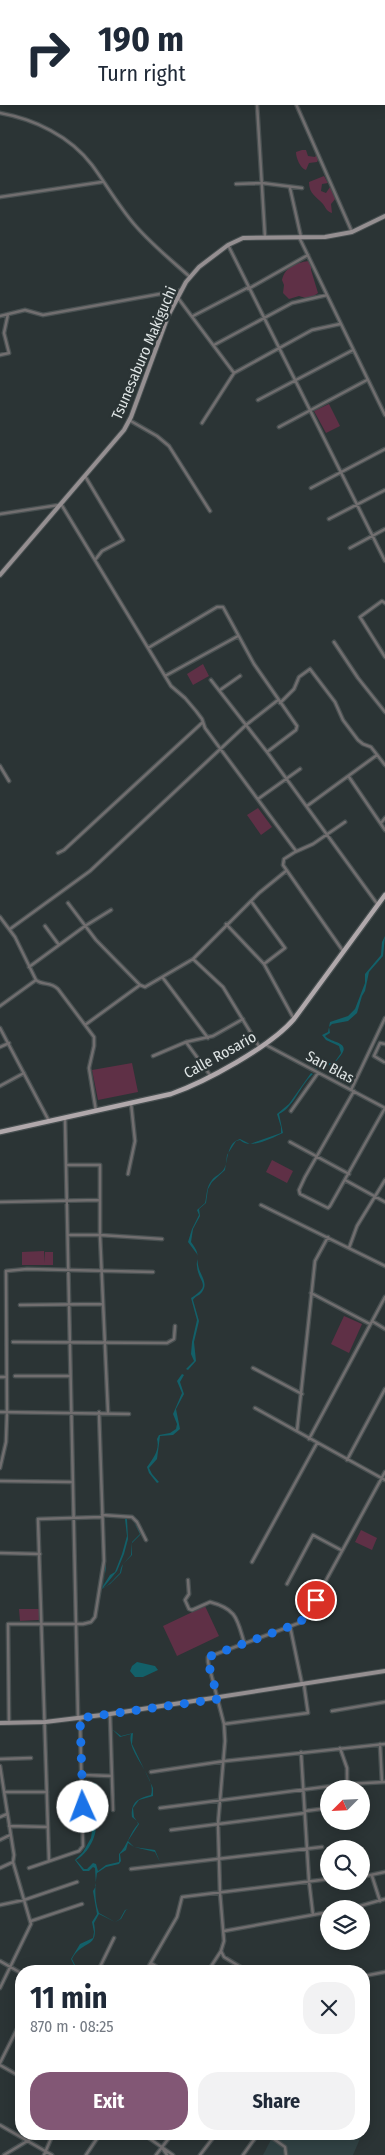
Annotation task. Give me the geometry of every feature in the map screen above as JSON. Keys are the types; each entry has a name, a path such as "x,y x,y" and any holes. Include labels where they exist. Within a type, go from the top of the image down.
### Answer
{"main road":[{"name":"Calle Rosario","path":"0,1132 178,1092 266,1045 294,1019 385,895"}],"street":[{"path":"257,105 265,237"},
{"path":"296,105 352,232"},
{"path":"0,112 22,117 58,135 91,163 102,182 134,224 190,277"},
{"path":"0,197 102,182"},
{"path":"236,184 262,183 302,188"},
{"path":"290,187 300,237 385,415"},
{"name":"Tsunesaburo Makiguchi","path":"0,575 116,440 129,420 168,316 190,277 200,266 243,238 325,237 352,232 385,216"},
{"path":"228,246 385,561"},
{"path":"193,316 308,255"},
{"path":"0,316 25,310 43,315 182,290"},
{"path":"214,344 292,303 327,295"},
{"path":"178,297 234,372"},
{"path":"0,355 9,353 4,333 8,314"},
{"path":"202,423 234,372 312,330 340,324"},
{"path":"258,400 353,350"},
{"path":"279,427 367,380"},
{"path":"129,420 157,436 169,446 210,511"},
{"path":"311,488 385,450"},
{"path":"85,476 123,540 102,551 95,560"},
{"path":"329,519 385,490"},
{"path":"0,514 60,505 165,676 203,722 205,728 220,749 296,851"},
{"path":"350,548 385,529"},
{"path":"385,603 382,601 360,617 385,656"},
{"path":"148,648 220,606 225,609 238,636 279,702 298,728 267,752"},
{"path":"165,676 238,636"},
{"path":"334,642 358,678 385,712"},
{"path":"10,929 90,871 246,725 294,689 299,677 310,669 335,702 343,720 358,740 371,747 385,765"},
{"path":"220,690 240,676"},
{"path":"211,680 287,778 378,905"},
{"path":"58,853 64,850 151,772 203,722"},
{"path":"307,806 377,755"},
{"path":"0,766 8,781"},
{"path":"258,799 300,769"},
{"path":"348,777 385,830"},
{"path":"380,823 385,818"},
{"path":"344,951 283,865 284,860 296,851 313,844 345,822"},
{"path":"68,903 96,940 140,985 147,986 193,959 226,924 286,871"},
{"path":"251,901 285,948 264,964"},
{"path":"29,967 85,926 111,910"},
{"path":"0,917 10,929 36,980 40,983 53,984 56,987 95,1040 89,1068 96,1111"},
{"path":"226,924 264,964 294,1019"},
{"path":"46,926 59,945"},
{"path":"193,959 223,986 260,1048"},
{"path":"163,978 208,1038"},
{"path":"0,1006 36,980"},
{"path":"85,1025 140,985"},
{"path":"385,1018 352,1090 300,1190 300,1194 328,1208 385,1108"},
{"path":"153,1056 186,1042 208,1038 243,1019"},
{"path":"0,1028 49,1121"},
{"path":"186,1042 211,1076"},
{"path":"0,1047 9,1043"},
{"path":"384,1062 374,1056 380,1044 385,1044"},
{"name":"San Blas","path":"266,1045 385,1108"},
{"path":"371,1046 377,1049"},
{"path":"0,1086 24,1073"},
{"path":"291,1111 318,1073"},
{"path":"128,1174 134,1141 131,1103"},
{"path":"29,1868 79,1851 83,1846 70,1412 68,1164 65,1118"},
{"path":"290,1142 349,1174"},
{"path":"68,1164 99,1164 100,1235 108,1412"},
{"path":"345,1180 385,1202"},
{"path":"349,1248 357,1226 385,1180"},
{"path":"0,1202 100,1200"},
{"path":"261,1205 385,1266"},
{"path":"68,1235 162,1239"},
{"path":"296,1431 302,1394 316,1255 328,1237"},
{"path":"0,1468 5,1450 7,1412 6,1271 27,1269 153,1272"},
{"path":"311,1293 385,1329"},
{"path":"309,1438 385,1297"},
{"path":"20,1305 103,1304"},
{"path":"14,1342 168,1343 174,1339 175,1326"},
{"path":"252,1368 302,1394"},
{"path":"15,1376 70,1376"},
{"path":"0,1377 6,1377"},
{"path":"347,1460 385,1389"},
{"path":"255,1408 383,1479"},
{"path":"0,1412 108,1412 130,1414"},
{"path":"99,1412 104,1561 95,1617 89,1623 8,1624 5,1723 79,1719 218,1699 385,1670"},
{"path":"252,1562 317,1444"},
{"path":"0,1450 5,1450"},
{"path":"212,1965 221,1951 224,1941 220,1893 218,1824 225,1761 224,1724 207,1659 212,1654 299,1623 310,1612 341,1550 383,1479 385,1472"},
{"path":"0,1481 72,1482"},
{"path":"50,1861 38,1519 128,1516 134,1518 146,1540"},
{"path":"287,1584 313,1534 341,1550"},
{"path":"0,1553 40,1554"},
{"path":"188,1580 189,1594 185,1601 189,1609 192,1610 210,1602 230,1610 237,1618 244,1642"},
{"path":"224,1724 308,1713 290,1626"},
{"path":"332,1711 385,1702"},
{"path":"110,1714 113,1810"},
{"path":"370,1783 384,1782 380,1744"},
{"path":"151,1772 225,1761 385,1744"},
{"path":"340,1748 346,1768 347,1780"},
{"path":"301,1752 306,1848 313,1915"},
{"path":"0,1759 31,1758"},
{"path":"0,1766 2,1790 14,1855 13,1862 31,1921 30,1928 0,1988"},
{"path":"82,1776 112,1776"},
{"path":"160,1808 320,1788"},
{"path":"2,1790 47,1792"},
{"path":"171,1830 320,1810"},
{"path":"0,1817 7,1814"},
{"path":"9,1826 48,1827"},
{"path":"0,1840 10,1834"},
{"path":"131,1868 320,1847"},
{"path":"0,1868 13,1862"},
{"path":"380,1901 372,1876 385,1872"},
{"path":"154,1965 151,1963 177,1916 182,1897 320,1880"},
{"path":"0,1905 24,1900 77,1882"},
{"path":"370,1904 385,1900"},
{"path":"31,1921 82,1904"},
{"path":"224,1931 320,1914"},
{"path":"101,1965 114,1938"},
{"path":"221,1951 224,1956 238,1965"},
{"path":"0,1961 15,1970"},
{"path":"370,1975 385,1972"},
{"path":"15,2033 0,2064 15,2073"},
{"path":"0,2125 15,2133"},
{"path":"4,2155 28,2140 52,2155"},
{"path":"44,2155 51,2140"},
{"path":"86,2155 96,2140"},
{"path":"151,2140 173,2155"},
{"path":"156,2155 168,2140"},
{"path":"200,2155 211,2140"},
{"path":"243,2155 254,2140"},
{"path":"276,2140 286,2147 286,2155"},
{"path":"162,2148 167,2155"}],"shaded area":[{"path":"306,150 308,156 315,157 317,153 319,158 317,162 309,163 306,170 300,165 296,154 296,152"},
{"path":"324,176 328,183 322,184 321,191 326,193 330,187 333,188 336,198 331,204 332,213 313,194 309,186 309,182"},
{"path":"308,261 311,265 318,293 309,299 299,296 289,299 283,293 283,276 292,266"},
{"path":"329,404 340,426 326,433 314,411"},
{"path":"203,664 209,676 193,685 187,674"},
{"path":"258,808 272,827 261,835 247,815"},
{"path":"132,1063 138,1092 98,1100 92,1070"},
{"path":"272,1160 293,1171 287,1183 266,1172"},
{"path":"44,1251 44,1263 45,1252 53,1252 53,1265 22,1265 22,1252"},
{"path":"344,1316 362,1324 349,1353 331,1344"},
{"path":"361,1530 377,1538 372,1550 355,1542"},
{"path":"205,1606 219,1636 177,1656 163,1626"},
{"path":"19,1609 39,1609 39,1620 20,1621"},
{"path":"271,2140 359,2140 353,2155 263,2155"}],"water":[{"path":"385,936 383,956 369,972 357,1013 348,1021 332,1024 329,1027 330,1022 348,1016 355,1009 365,983 365,974 381,955 382,942"},
{"path":"329,1027 330,1033 325,1036 343,1046 344,1049 334,1063 341,1053 339,1046 326,1040 322,1035 328,1032"},
{"path":"318,1063 334,1063 320,1065 315,1069"},
{"path":"311,1073 313,1074 289,1106 279,1114 283,1133 251,1144 281,1133 277,1114 289,1104"},
{"path":"240,1139 250,1144 240,1140 236,1141 228,1153 235,1141"},
{"path":"226,1165 225,1170 212,1182 208,1189 206,1203 199,1209 200,1216 193,1229 191,1242 197,1253 198,1257 188,1242 192,1229 199,1215 197,1210 205,1203 208,1188 210,1183 223,1171"},
{"path":"198,1259 199,1269 204,1280 204,1289 193,1300 199,1321 194,1342 196,1361 188,1370 186,1369 194,1361 191,1354 197,1320 191,1298 203,1286 198,1272 197,1264"},
{"path":"182,1374 184,1375 180,1382 184,1394 176,1409 180,1429 173,1435 160,1436 157,1459 149,1468 159,1482 157,1483 147,1467 157,1451 159,1435 170,1433 176,1429 177,1424 173,1414 182,1393 177,1381"},
{"path":"104,1517 106,1568 103,1586 110,1575 115,1572 122,1554 127,1536 125,1519 127,1519 128,1539 124,1554 117,1571 103,1588 120,1573 123,1564 121,1573 110,1584 102,1589 105,1573"},
{"path":"133,1521 141,1534 132,1543 132,1555 124,1563 131,1555 132,1542 140,1534"},
{"path":"137,1662 155,1666 158,1670 143,1677 135,1677 130,1671"},
{"path":"112,1729 121,1736 133,1733 132,1744 144,1769 133,1749 131,1741 131,1734 120,1737"},
{"path":"150,1782 153,1788 153,1796 139,1800 133,1808 134,1817 137,1821 132,1817 132,1808 139,1799 151,1795 152,1788"},
{"path":"85,1783 95,1783 99,1787 95,1811 100,1818 96,1824 91,1844 76,1860 84,1869 87,1869 93,1863 96,1864 98,1871 106,1865 119,1862 119,1854 138,1824 137,1821 139,1824 128,1841 134,1847 128,1843 126,1850 120,1854 121,1861 119,1864 106,1867 97,1873 96,1883 95,1868 83,1871 75,1860 83,1852 91,1838 93,1824 98,1818 94,1810 97,1788 93,1785 84,1787"},
{"path":"134,1847 155,1850 160,1862 155,1852"},
{"path":"96,1887 96,1903 99,1913 115,1922 99,1914 94,1923 94,1937 89,1944 76,1953 72,1959 74,1965 71,1959 80,1944 93,1938 92,1922 97,1914 93,1891"}],"route":[{"path":"83,1807 80,1718 218,1699 208,1657 299,1623 305,1619 316,1600"}]}
